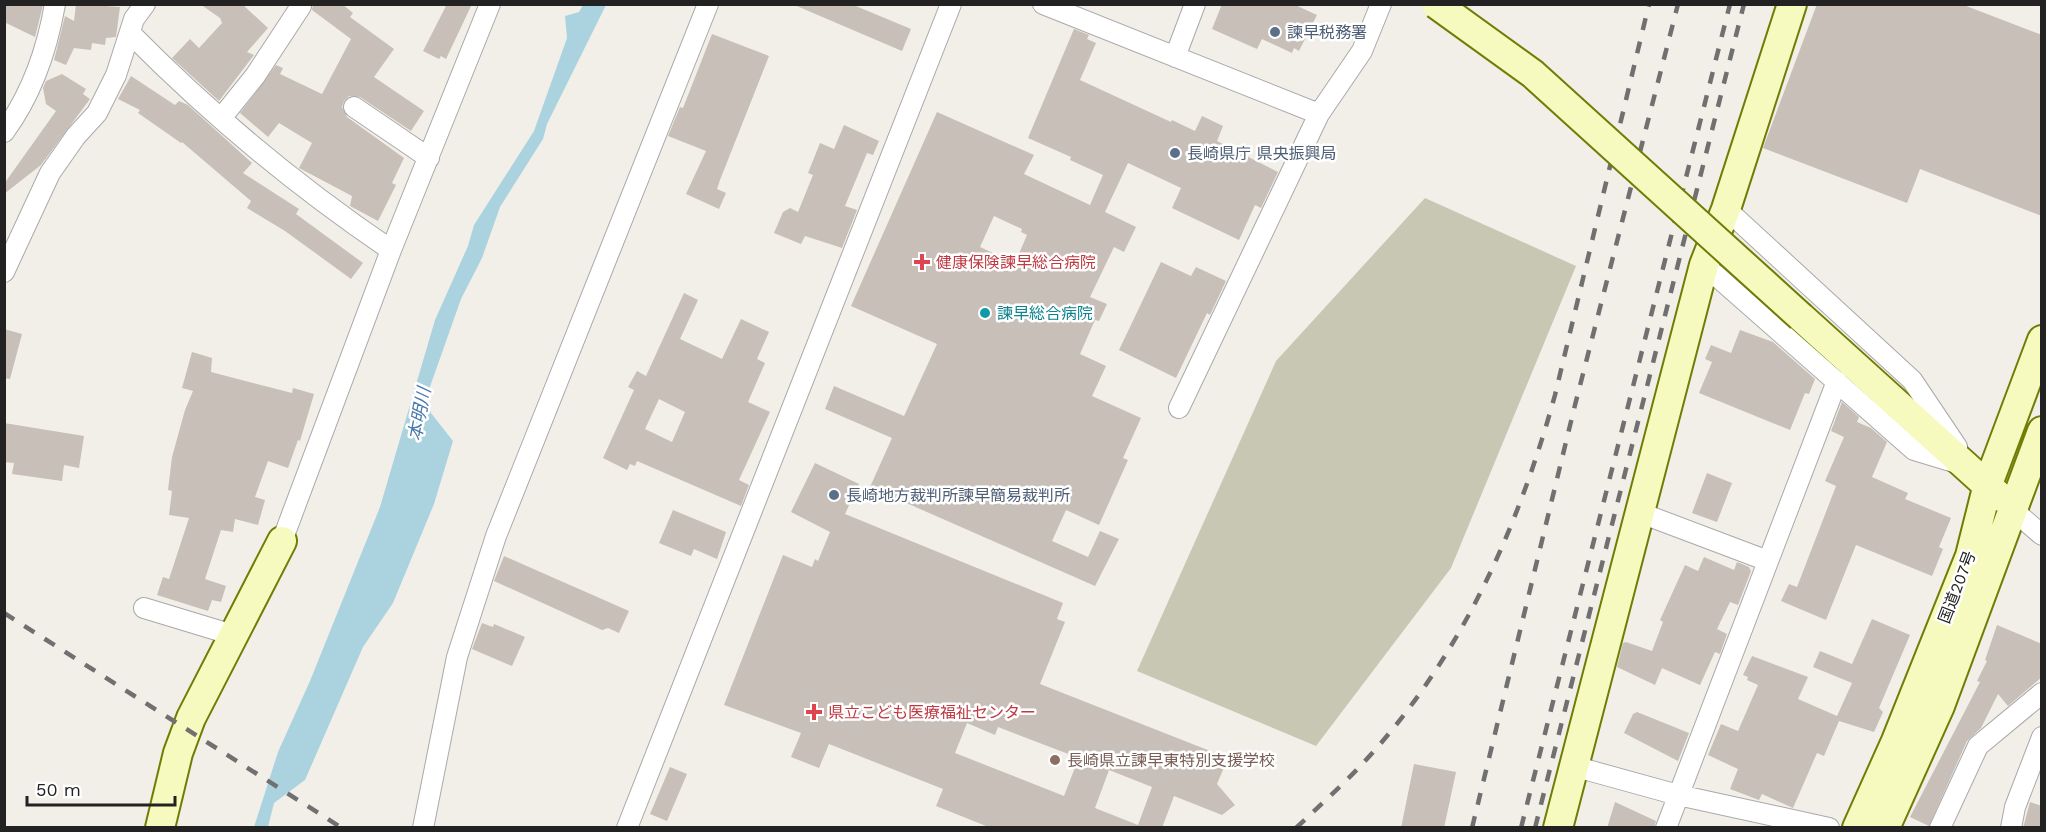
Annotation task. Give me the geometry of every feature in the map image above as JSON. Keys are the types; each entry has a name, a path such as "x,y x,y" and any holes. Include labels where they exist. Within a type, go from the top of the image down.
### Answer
{"street":[{"path":"4,132 19,112 46,54 55,4"},
{"path":"4,272 50,173 76,136 97,113 116,75 134,19 145,4"},
{"path":"160,828 178,753 191,718 282,541 391,250 490,4"},
{"path":"423,828 458,657 496,536 708,4"},
{"path":"627,828 951,4"},
{"path":"1043,4 1319,114"},
{"path":"1175,57 1195,4"},
{"path":"1179,408 1319,114 1362,51 1381,4"},
{"path":"1436,4 1533,74 2042,535"},
{"path":"1558,828 1638,512 1704,265 1726,209 1792,4"},
{"path":"222,117 255,76 301,6"},
{"path":"131,34 222,117 324,204 391,250"},
{"path":"354,107 429,159"},
{"path":"1726,209 1912,380 1979,476"},
{"path":"1704,265 1914,450 1979,476"},
{"name":"国道207号","path":"1857,828 1896,741 1971,556 1979,476 2042,340"},
{"path":"1666,828 1837,381"},
{"path":"1885,828 1940,706 2042,431"},
{"path":"1638,512 1767,561"},
{"path":"144,608 233,635"},
{"path":"1940,828 1978,746 2042,693"},
{"path":"2011,828 2015,807 2042,737"},
{"path":"1574,766 1678,795 1829,828"}],"shaded area":[{"path":"1425,198 1576,266 1451,568 1316,746 1137,671 1276,361"}],"water":[{"name":"本明川","path":"583,5 606,5 547,124 543,139 500,207 482,258 461,299 426,398 431,413 453,441 434,504 393,603 363,647 305,780 274,803 268,827 254,827 278,752 310,681 380,507 435,320 468,246 474,225 534,131 567,38 565,16 579,12"}],"building":[{"path":"4,4 43,5 35,37 4,22"},
{"path":"76,4 120,7 116,37 106,38 105,45 92,43 91,50 74,48 66,65 54,60 65,16 74,21"},
{"path":"200,4 242,4 268,28 247,52 254,55 219,101 172,58 190,39 199,48 222,23 220,18"},
{"path":"313,4 342,4 353,13 350,17 394,49 374,77 424,111 411,131 360,97 349,96 344,101 342,107 347,117 404,158 392,183 396,185 378,221 350,206 352,196 299,168 312,143 279,123 268,137 240,113 276,65 283,68 280,74 322,94 351,39 312,10"},
{"path":"447,4 472,4 446,59 441,56 439,59 423,51"},
{"path":"792,4 851,4 911,29 902,51"},
{"name":"諫早税務署","path":"1222,4 1293,4 1317,15 1299,51 1294,48 1292,53 1262,39 1257,49 1212,29"},
{"path":"1817,4 1961,4 2042,35 2042,216 1920,169 1907,203 1763,148"},
{"name":"諫早総合病院","path":"1074,29 1089,35 1087,39 1096,43 1080,80 1195,131 1202,116 1223,126 1217,141 1278,172 1261,208 1255,205 1239,240 1172,208 1181,188 1128,163 1105,212 1136,227 1124,252 1114,247 1090,297 1107,304 1099,321 1095,320 1080,354 1106,366 1092,396 1141,418 1123,458 1128,460 1099,525 1066,510 1052,541 1088,557 1100,531 1119,539 1095,586 870,487 892,438 825,409 834,386 904,416 937,344 851,306 937,112 1034,155 1024,174 1090,205 1103,175 1070,160 1071,157 1028,138","holes":["994,216 1022,229 1021,232 1027,235 1015,263 980,247"]},
{"path":"712,34 769,56 717,189 726,193 719,209 686,194 706,151 668,136 680,107 683,108"},
{"path":"62,74 86,89 83,94 90,99 41,165 4,194 4,184 56,111 46,104 43,88 46,81"},
{"path":"131,76 175,105 179,101 188,105 252,163 243,173 299,209 296,214 363,263 351,279 285,231 247,208 251,201 182,142 138,113 140,110 118,99"},
{"path":"844,125 879,141 873,155 867,153 845,206 857,210 842,248 805,236 801,244 774,233 783,212 790,208 798,212 813,175 808,173 820,143 834,149"},
{"path":"1161,262 1191,276 1196,267 1226,281 1210,315 1207,313 1176,378 1119,350"},
{"path":"684,293 698,300 680,339 722,359 741,319 769,332 757,359 765,363 748,402 770,412 739,480 749,485 741,506 637,461 635,466 630,464 627,470 603,458 634,390 628,387 637,371 646,376","holes":["659,399 685,412 672,442 645,429"]},
{"path":"4,329 22,334 10,379 4,378"},
{"path":"1740,330 1773,342 1815,379 1809,394 1805,393 1790,430 1699,393 1712,362 1705,359 1711,345 1731,353"},
{"path":"192,352 212,358 211,372 292,393 293,388 314,394 300,441 298,440 288,468 268,461 255,497 265,500 258,525 235,519 233,532 221,530 205,579 226,586 221,602 212,600 208,611 157,595 163,577 169,579 189,518 169,515 172,491 168,490 172,457 185,410 193,391 182,388"},
{"path":"1842,402 1859,417 1857,422 1871,428 1887,442 1872,477 1908,493 1905,499 1951,518 1939,547 1943,549 1932,576 1856,545 1826,620 1781,601 1789,584 1797,587 1836,486 1825,481 1844,437 1831,431"},
{"path":"4,423 84,436 79,468 64,465 62,481 12,474 14,463 4,462"},
{"path":"815,463 859,484 845,514 1063,603 1057,619 1065,622 1040,684 1228,758 1217,784 1235,805 1222,815 1174,796 1162,828 991,828 936,806 943,789 829,744 819,768 791,757 801,733 724,705 783,555 812,567 815,559 818,561 830,532 791,512","holes":["967,723 995,735 998,727 1071,755 1068,762 1076,765 1064,796 955,753","1109,770 1152,787 1138,825 1095,808"]},
{"path":"1707,473 1732,483 1717,522 1692,513"},
{"path":"673,510 726,532 717,559 694,549 691,556 659,543"},
{"path":"504,556 629,611 619,633 608,628 602,630 494,581"},
{"path":"1704,557 1734,570 1737,562 1749,567 1751,571 1738,605 1730,602 1717,629 1727,634 1720,654 1715,652 1700,685 1662,668 1655,685 1617,667 1623,643 1652,651 1663,622 1660,620 1685,565 1698,571"},
{"path":"1872,619 1910,635 1879,708 1883,712 1874,732 1839,721 1824,756 1817,753 1793,808 1762,794 1759,800 1730,789 1738,769 1708,755 1721,724 1738,731 1758,685 1747,680 1748,677 1743,675 1752,656 1808,677 1798,699 1837,716 1852,683 1813,667 1820,651 1852,664"},
{"path":"482,623 493,627 494,624 525,637 512,666 472,649"},
{"path":"1997,625 2042,644 2042,677 2008,706 1998,694 1981,728 1967,741 1929,826 1910,817 1980,682 1977,681 1987,661 1985,660"},
{"path":"1637,712 1689,733 1678,761 1624,733 1633,714"},
{"path":"1414,764 1456,772 1444,828 1401,828"},
{"path":"670,767 687,774 667,821 650,814"},
{"path":"1615,802 1656,821 1654,828 1607,828"},
{"path":"2030,802 2042,806 2042,828 2023,828"}],"railway":[{"path":"1296,828 1365,761 1430,679 1458,635 1504,542 1523,494 1555,395 1649,4"},
{"path":"1472,828 1575,405 1678,4"},
{"path":"1521,828 1730,4"},
{"path":"1535,828 1744,4"},
{"path":"4,613 342,828"}],"place":[{"name":"諫早税務署","path":"1275,32"},
{"name":"長崎県庁 県央振興局","path":"1175,153"},
{"name":"健康保険諫早総合病院","path":"922,262"},
{"name":"諫早総合病院","path":"985,313"},
{"name":"長崎地方裁判所諫早簡易裁判所","path":"834,495"},
{"name":"県立こども医療福祉センター","path":"814,712"},
{"name":"長崎県立諫早東特別支援学校","path":"1055,760"}]}
